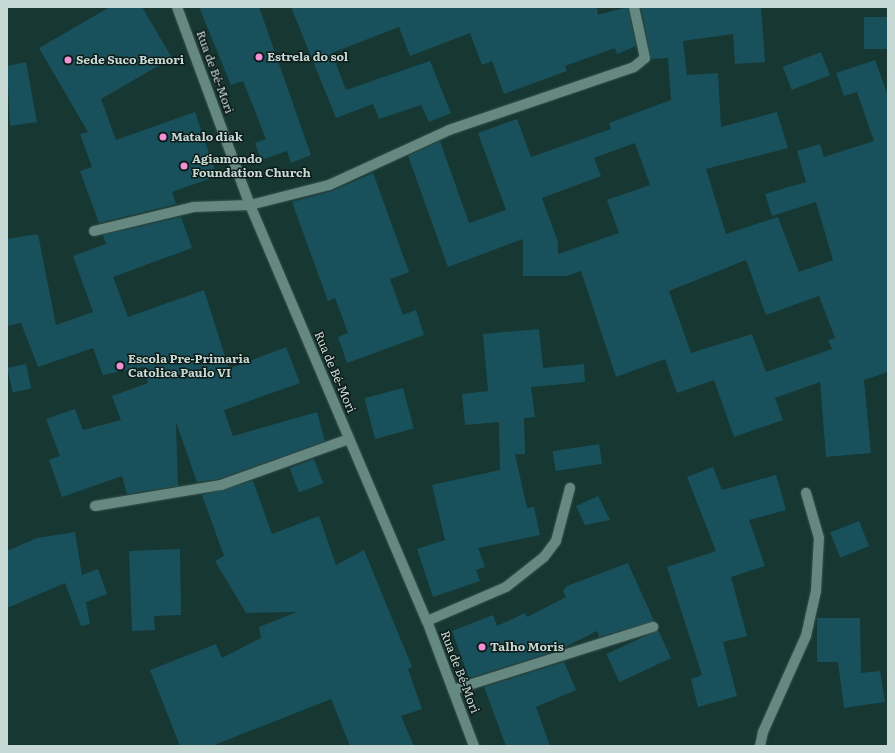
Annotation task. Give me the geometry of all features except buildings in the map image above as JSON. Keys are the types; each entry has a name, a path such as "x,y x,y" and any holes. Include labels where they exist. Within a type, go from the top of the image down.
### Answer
{"street":[{"name":"Rua de Bé-Mori","path":"177,7 250,205 428,621 474,746"},
{"path":"94,231 193,207 250,205 329,186 449,130 634,67 645,58 634,7"},
{"path":"95,506 220,485 349,439"},
{"path":"428,621 506,587 544,557 556,541 570,488"},
{"path":"760,746 763,732 806,636 816,591 819,538 806,493"},
{"path":"454,690 653,628"}],"place":[{"name":"Estrela do sol","path":"259,57"},
{"name":"Sede Suco Bemori","path":"68,60"},
{"name":"Matalo diak","path":"163,137"},
{"name":"Agiamondo Foundation Church","path":"184,166"},
{"name":"Escola Pre-Primaria Catolica Paulo VI","path":"120,366"},
{"name":"Talho Moris","path":"482,647"}]}
